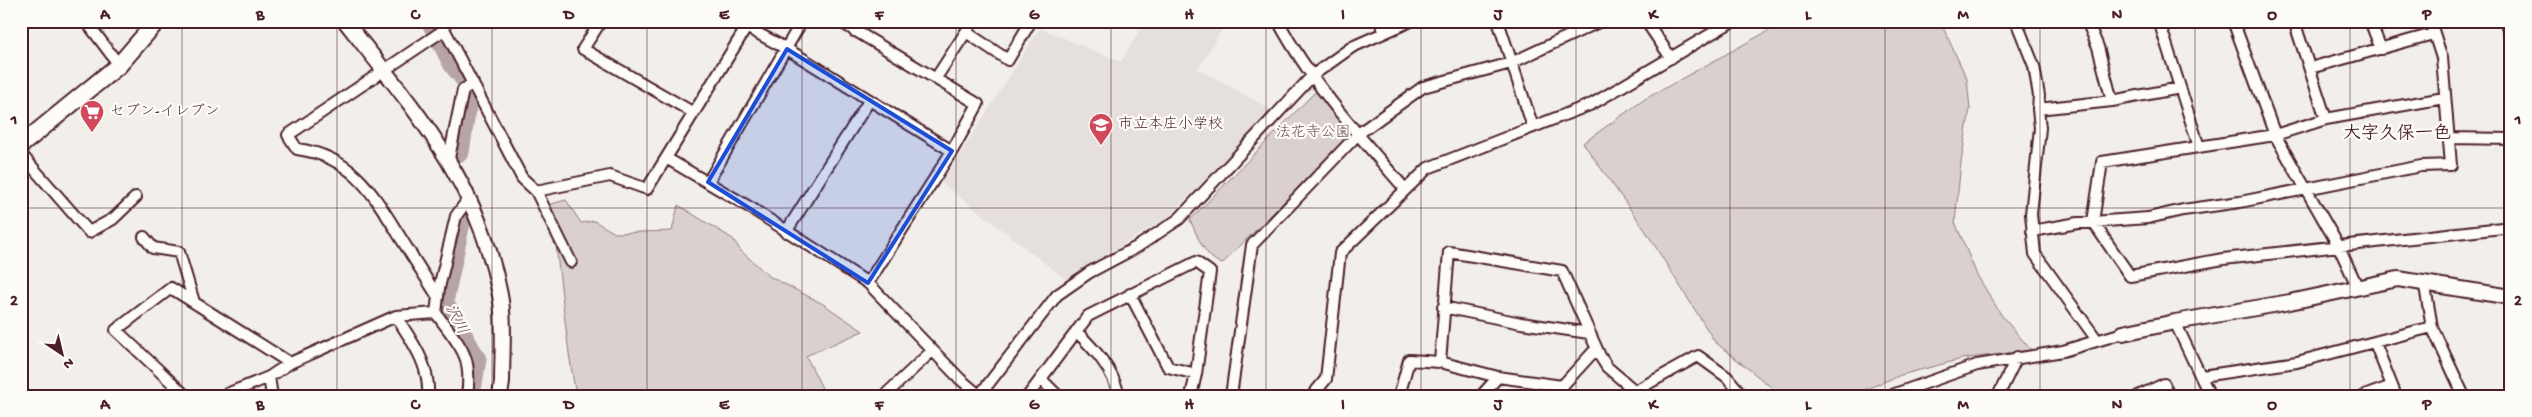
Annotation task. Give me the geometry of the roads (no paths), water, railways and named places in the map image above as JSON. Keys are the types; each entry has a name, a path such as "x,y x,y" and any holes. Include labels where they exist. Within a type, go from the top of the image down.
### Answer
{"main road":[{"path":"21,145 119,65 157,21"}],"street":[{"path":"86,21 119,65"},
{"path":"345,21 430,130 449,158 469,198 486,241 501,297 502,382 500,396"},
{"path":"601,21 583,49 694,113"},
{"path":"735,21 787,49 869,101 952,150"},
{"path":"708,182 802,21"},
{"path":"839,21 978,104 952,150 868,283"},
{"path":"854,31 860,21"},
{"path":"936,78 973,21"},
{"path":"966,32 1008,60 1030,21"},
{"path":"1278,21 1313,75 1358,134 1405,189"},
{"path":"1381,21 1383,32"},
{"path":"666,158 708,182 868,283 932,351 979,395 1057,295 1090,272 1137,247 1180,219 1313,75 1352,47 1411,21"},
{"path":"1498,21 1533,127"},
{"path":"1231,396 1252,245 1358,134 1423,86 1511,63 1601,21"},
{"path":"1646,21 1671,58"},
{"path":"1312,396 1326,379 1340,253 1428,168 1592,104 1733,21"},
{"path":"2016,21 2038,82 2040,128 2031,214 2036,254 2096,340"},
{"path":"2088,21 2098,47 2112,101"},
{"path":"2159,21 2199,147"},
{"path":"2233,21 2275,135 2338,245 2358,288"},
{"path":"2294,21 2326,119"},
{"path":"2370,21 2381,49"},
{"path":"2032,231 2093,222 2148,218 2305,190 2421,166 2451,165 2442,58 2430,21"},
{"path":"2505,21 2511,36"},
{"path":"438,297 363,181 341,163 313,151 297,149 288,135 384,71 442,26 522,178 536,191 571,262"},
{"path":"536,191 610,176 646,189 746,28"},
{"path":"2310,68 2433,34"},
{"path":"449,158 463,90 473,84"},
{"path":"2038,109 2112,101 2180,88"},
{"path":"2444,98 2326,119 2275,135 2102,162 2093,222 2130,276 2222,259 2511,227"},
{"path":"786,232 869,101"},
{"path":"2450,138 2511,139"},
{"path":"21,154 89,232 113,219 136,197"},
{"path":"467,396 469,364 465,354 436,313 456,216 469,198"},
{"path":"144,236 153,248 179,252 194,302"},
{"path":"1440,362 1449,252 1562,271 1596,349 1607,367 1633,393 1698,356 1727,377 1743,396"},
{"path":"1028,396 1042,380 1088,316 1196,262 1210,272 1196,374 1191,396"},
{"path":"1889,396 1977,365 2063,351 2123,333 2290,302 2398,278 2511,297"},
{"path":"2424,281 2432,327 2464,396"},
{"path":"186,396 116,330 172,288 290,364"},
{"path":"1130,294 1168,367 1196,374"},
{"path":"1443,307 1521,323 1589,333"},
{"path":"222,396 268,377 290,364 396,316 436,313"},
{"path":"396,316 424,361 428,377 428,396"},
{"path":"2175,322 2210,396"},
{"path":"2202,376 2297,362 2375,344 2432,327"},
{"path":"1076,331 1107,367 1116,385 1118,396"},
{"path":"2364,396 2394,391 2375,344"},
{"path":"1553,396 1596,349"},
{"path":"884,396 932,351"},
{"path":"1998,396 2017,357"},
{"path":"1399,396 1409,360 1440,362 1498,376 1562,386"},
{"path":"1481,396 1498,376"},
{"path":"268,377 272,396"},
{"path":"1042,380 1058,396"},
{"path":"2138,396 2164,384 2169,396"}],"waterway":[{"name":"沢川","path":"430,21 453,65 465,80"},
{"name":"沢川","path":"460,152 469,93"},
{"name":"沢川","path":"463,213 444,302 477,359 471,396"}],"place":[{"name":"セブン-イレブン","path":"92,133"},
{"name":"市立本庄小学校","path":"1101,146"}],"district":[{"name":"大字久保一色","path":"2397,134"}],"park label":[{"name":"法花寺公園","path":"1313,133"}]}
